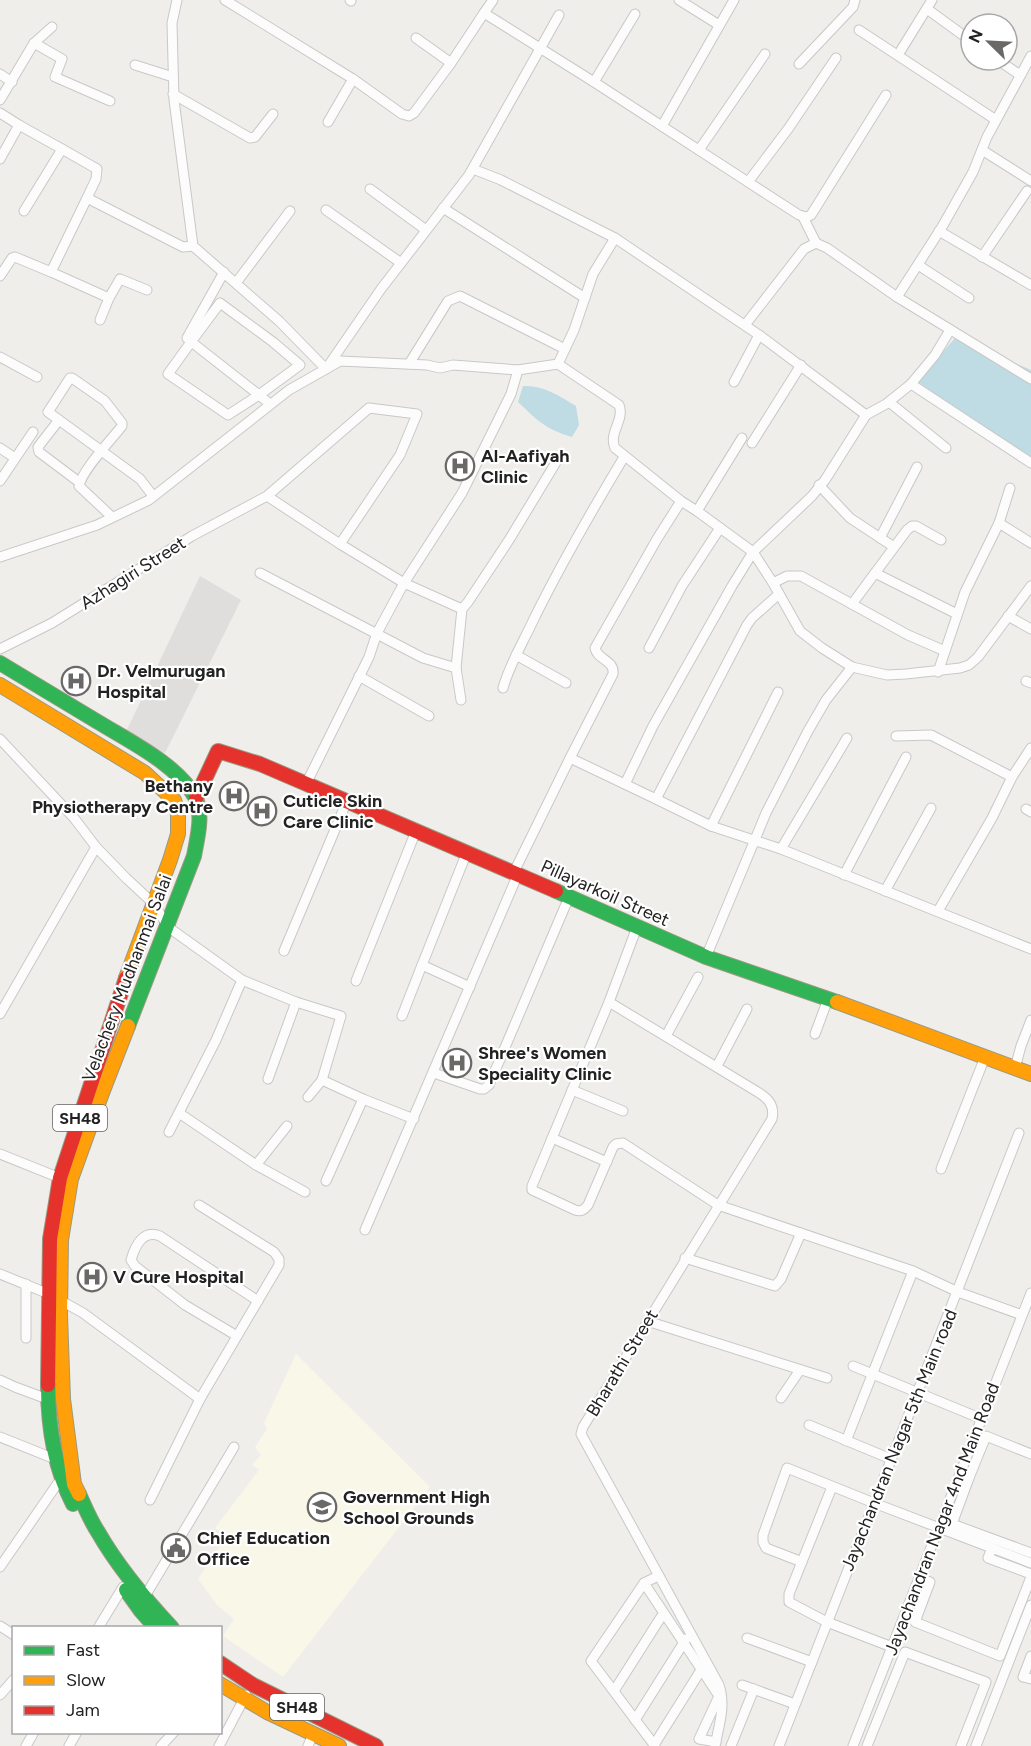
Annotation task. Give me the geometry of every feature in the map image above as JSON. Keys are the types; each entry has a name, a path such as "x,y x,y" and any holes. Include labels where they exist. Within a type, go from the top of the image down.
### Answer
{"main road":[{"path":"0,663 162,761 188,786 196,798"},
{"name":"Velachery Mudhanmai Salai","path":"0,686 145,773 165,789 174,800 178,814 178,834 170,860 119,998 60,1178 50,1239 63,1399 74,1484 97,1531 126,1575 170,1626"},
{"name":"Pillayarkoil Street","path":"196,798 218,751 261,764 706,957 828,999 1031,1074"},
{"name":"Velachery Mudhanmai Salai","path":"148,1624 85,1530 65,1488 55,1459 48,1400 55,1297 71,1179 194,855 199,807 196,798"},
{"name":"SH48","path":"222,1664 280,1700 376,1746"},
{"name":"SH48","path":"222,1685 310,1740 339,1746"}],"street":[{"path":"177,0 172,23 174,94 193,246 279,321 326,369"},
{"path":"225,0 402,114 409,116 451,63 493,0"},
{"path":"679,0 719,25"},
{"path":"662,126 734,0"},
{"path":"799,64 853,7 855,0"},
{"path":"898,55 933,0"},
{"path":"927,9 959,32"},
{"path":"484,13 803,217 816,243 827,248 897,297 1031,379"},
{"path":"594,82 635,14"},
{"path":"326,369 381,289 472,169 560,15"},
{"path":"0,100 34,43 52,27"},
{"path":"859,30 996,120"},
{"path":"416,38 451,63"},
{"path":"34,43 62,58 55,76 110,101"},
{"path":"699,150 765,54"},
{"path":"897,297 918,266 973,172 996,120 1020,75 1028,68 1031,56"},
{"path":"748,182 788,129 836,58"},
{"path":"135,65 173,77"},
{"path":"1016,72 1020,75"},
{"path":"0,74 12,82"},
{"path":"328,122 352,80"},
{"path":"174,94 250,138 255,137 273,114"},
{"path":"803,217 813,212 886,95"},
{"path":"0,113 97,169 96,179 51,272"},
{"path":"0,159 19,126"},
{"path":"24,211 62,149"},
{"path":"982,150 1031,181"},
{"path":"472,169 501,180 615,238 745,325 866,415"},
{"path":"370,189 426,230"},
{"path":"982,257 1027,191"},
{"path":"87,198 183,247 193,246"},
{"path":"443,208 585,298"},
{"path":"326,210 401,263"},
{"path":"237,283 290,212"},
{"path":"939,231 1031,285"},
{"path":"558,364 574,330 593,274 615,238"},
{"path":"745,325 804,249 816,243"},
{"path":"0,276 15,257 110,298"},
{"path":"918,266 969,298"},
{"path":"224,272 188,342 168,374 228,415 300,365"},
{"path":"100,320 120,279 147,290"},
{"path":"409,364 448,301 460,296 565,349"},
{"path":"188,342 220,303 273,342 312,377"},
{"path":"625,784 653,726 753,552 812,496 836,464 866,415 890,402 911,384 935,355 950,330"},
{"path":"734,382 759,335"},
{"path":"188,342 270,404"},
{"path":"0,357 37,377"},
{"path":"0,557 97,525 153,496 289,390 340,360 427,365 440,368 453,365 518,370 558,364 619,405 621,414 613,442 615,448 681,501 753,552 800,631 852,667 887,675 938,672 969,665 978,657 1031,586"},
{"path":"752,444 801,365"},
{"path":"306,784 369,657 376,633 404,582 462,493 511,394 518,370"},
{"path":"79,482 102,451 122,426 122,423 105,401 72,378 68,380 48,412 102,451 140,479 153,496"},
{"path":"911,384 1031,463"},
{"path":"890,402 946,448"},
{"name":"Azhagiri Street","path":"0,649 52,623 192,536 267,496 369,408 417,414 400,456 340,544"},
{"path":"59,420 38,447 39,452 79,482 79,486 112,517"},
{"path":"0,481 33,432"},
{"path":"697,511 742,438"},
{"path":"0,448 15,458"},
{"path":"503,688 506,675 575,541 624,457"},
{"path":"461,700 456,668 462,609 503,549 558,459"},
{"path":"880,538 917,467"},
{"path":"819,485 850,518 894,547"},
{"path":"938,672 964,592 999,523 1010,488"},
{"path":"267,496 340,544 404,582 462,609"},
{"path":"365,1230 434,1073 516,873 570,758 613,674 612,665 598,655 595,648 681,501"},
{"path":"999,523 1031,543"},
{"path":"852,604 912,526 941,540"},
{"path":"649,648 682,586 720,528"},
{"path":"260,573 423,658 456,668"},
{"path":"875,573 957,614"},
{"path":"773,583 786,576 801,576 908,635 945,651"},
{"path":"656,799 747,625 779,594"},
{"path":"1008,616 1031,629"},
{"path":"516,655 566,682"},
{"path":"706,957 766,813 826,700 852,667"},
{"path":"359,676 429,716"},
{"path":"711,826 778,692"},
{"path":"896,736 931,735 1012,777"},
{"path":"782,849 847,738"},
{"path":"0,739 74,818 96,847 154,904 168,927 242,980 296,1002 342,1016 322,1080 308,1098"},
{"path":"939,911 992,818 1012,777 1031,748"},
{"path":"844,875 906,756"},
{"path":"570,758 711,826 782,849 1031,949"},
{"path":"284,951 347,801"},
{"path":"885,891 931,808"},
{"path":"356,981 416,831"},
{"path":"0,1014 96,847"},
{"path":"402,1016 467,852"},
{"path":"434,1073 480,1089 489,1085 569,897"},
{"path":"638,927 532,1190 581,1211 588,1205 613,1147 623,1143 718,1205 913,1271 958,1292 1026,1311"},
{"path":"422,965 470,987"},
{"path":"666,1036 698,977"},
{"path":"169,1132 216,1040 242,980"},
{"path":"815,1034 828,999"},
{"path":"268,1078 296,1002"},
{"path":"609,1002 717,1066 747,1009"},
{"path":"1015,1068 1031,1020"},
{"path":"941,1169 985,1057"},
{"name":"Bharathi Street","path":"715,1744 723,1707 723,1695 719,1685 581,1434 583,1427 685,1258 772,1119 772,1105 765,1097 717,1066"},
{"path":"322,1080 414,1119"},
{"path":"572,1090 623,1111"},
{"path":"326,1181 363,1099"},
{"path":"178,1113 256,1164 305,1192"},
{"path":"256,1164 287,1126"},
{"name":"Jayachandran Nagar 5th Main road","path":"779,1746 1019,1133"},
{"path":"552,1138 607,1162"},
{"path":"0,1154 60,1178"},
{"path":"150,1500 200,1399 279,1265 279,1259 274,1252 199,1205"},
{"path":"237,1336 185,1305 135,1266 131,1260 141,1238 153,1233 160,1236 258,1301"},
{"path":"685,1258 775,1286 781,1279 801,1233"},
{"path":"846,1441 913,1271"},
{"path":"0,1274 55,1297 98,1324 200,1399"},
{"path":"26,1284 26,1338"},
{"name":"Jayachandran Nagar 4nd Main Road","path":"853,1746 939,1528 965,1476 982,1419 1026,1311 1031,1293"},
{"path":"647,1321 827,1378"},
{"path":"854,1366 982,1419"},
{"path":"781,1398 800,1370"},
{"path":"0,1380 48,1400 63,1399"},
{"path":"809,1425 891,1459"},
{"path":"1031,1454 986,1436 965,1476 952,1524 1031,1553"},
{"path":"0,1437 55,1459"},
{"path":"144,1598 234,1447"},
{"path":"802,1562 766,1548 763,1542 763,1535 787,1468 1031,1563"},
{"path":"0,1568 3,1553 62,1477"},
{"path":"832,1487 789,1594 789,1602 827,1622 892,1647"},
{"path":"919,1578 930,1582 915,1622 1000,1656 1031,1575 988,1558 992,1548"},
{"path":"658,1576 644,1584 591,1661 655,1745 701,1670"},
{"path":"644,1584 719,1696 697,1742 715,1744"},
{"path":"99,1626 123,1587"},
{"path":"867,1746 905,1653 986,1682 962,1744 976,1746 1013,1650 1027,1625 1031,1605"},
{"path":"614,1691 661,1617"},
{"path":"635,1720 690,1632"},
{"path":"747,1638 812,1662"},
{"path":"1013,1650 1031,1656 1023,1677 1031,1679"},
{"path":"0,1695 12,1681"},
{"path":"219,1746 253,1685"},
{"path":"742,1685 795,1704"},
{"path":"731,1746 754,1689"},
{"path":"161,1746 172,1734"}],"shaded area":[{"path":"200,576 241,600 165,753 126,732"},
{"name":"Government High School Grounds","path":"296,1354 430,1487 283,1677 223,1636 234,1619 217,1605 198,1579 226,1537 215,1528 259,1470 252,1465 261,1455 255,1447 267,1429 264,1423"}],"water":[{"path":"956,337 1031,370 1031,463 917,381"},
{"path":"523,386 544,389 576,406 579,425 572,437 542,423 518,402"}],"traffic: fast":[{"path":"0,663 165,764 187,785 198,804 199,826 194,856 128,1026"},
{"path":"556,891 706,957 837,1002"},
{"path":"48,1385 53,1446 61,1476 73,1504"},
{"path":"79,1494 92,1523 114,1558 170,1626"},
{"path":"126,1590 154,1626"}],"traffic: slow":[{"path":"0,685 145,773 174,800 178,814 178,834 126,978"},
{"path":"837,1002 1031,1074"},
{"path":"79,1494 74,1484 63,1399 60,1315 61,1240 71,1179 128,1026"},
{"path":"222,1685 267,1712 339,1746"}],"traffic: jam":[{"path":"196,798 218,751 260,764 556,891"},
{"path":"48,1385 50,1239 60,1178 126,978"},
{"path":"222,1664 253,1685 376,1746"}],"place":[{"name":"Al-Aafiyah Clinic","path":"460,466"},
{"name":"Dr. Velmurugan Hospital","path":"76,681"},
{"name":"Bethany Physiotherapy Centre","path":"234,796"},
{"name":"Cuticle Skin Care Clinic","path":"262,811"},
{"name":"Shree's Women Speciality Clinic","path":"457,1063"},
{"name":"V Cure Hospital","path":"92,1277"},
{"name":"Government High School Grounds","path":"322,1507"},
{"name":"Chief Education Office","path":"176,1548"}]}
